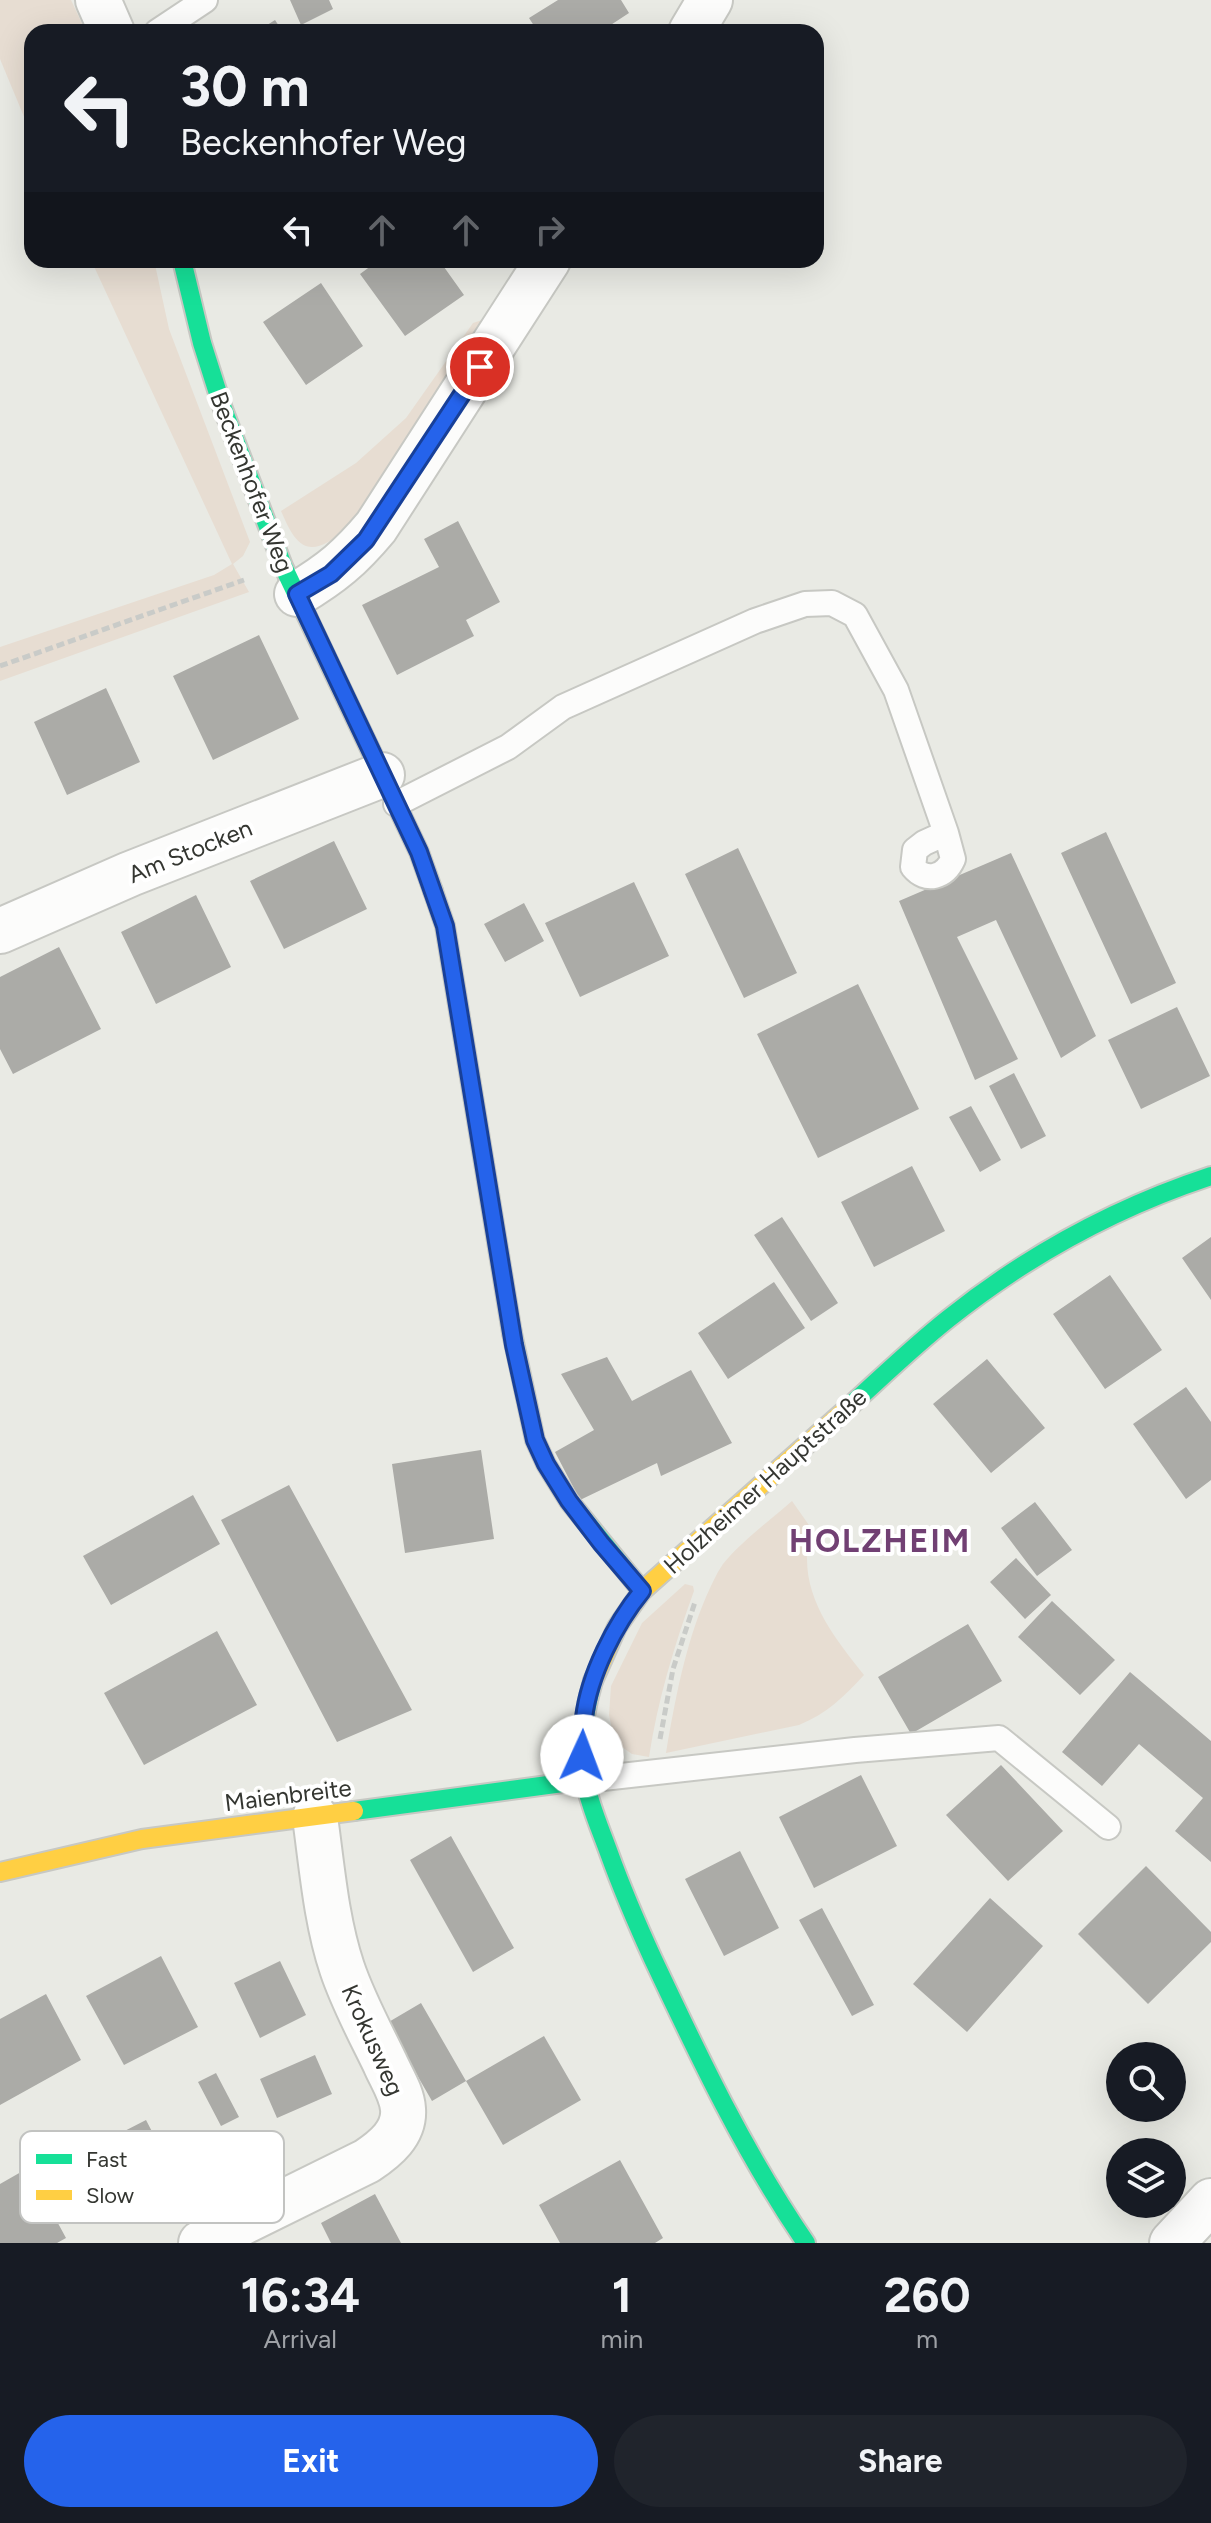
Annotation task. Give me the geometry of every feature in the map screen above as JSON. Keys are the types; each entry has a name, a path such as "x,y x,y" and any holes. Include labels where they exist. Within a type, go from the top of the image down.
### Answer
{"street":[{"path":"98,0 108,24"},
{"path":"696,24 710,0"},
{"name":"Beckenhofer Weg","path":"184,268 202,343 223,409 290,580 419,852 445,926 514,1345 535,1440 569,1501 642,1591"},
{"path":"290,580 331,574 376,527 543,268"},
{"name":"Am Stocken","path":"0,931 130,874 389,789"},
{"name":"Holzheimer Hauptstraße","path":"806,2243 758,2167 650,1954 617,1877 585,1780 582,1756 584,1717 594,1679 615,1631 642,1591 898,1362 994,1282 1075,1231 1133,1203 1211,1176"},
{"name":"Maienbreite","path":"0,1872 142,1839 585,1780"},
{"name":"Krokusweg","path":"284,2202 367,2161 390,2143 401,2122 403,2108 342,1967 326,1899 315,1817"},
{"path":"1172,2243 1211,2201"},
{"name":"Krokusweg","path":"201,2243 241,2223"}],"lane":[{"path":"169,24 205,0"},
{"path":"389,789 508,747 563,707 755,621 805,604 832,603 855,615 896,690 946,833"},
{"path":"585,1780 855,1750 999,1738 1108,1827"}],"path":[{"path":"0,666 290,580"},
{"path":"655,1772 673,1669 701,1589"}],"shaded area":[{"path":"0,0 71,0 82,24 24,24 24,117 0,59"},
{"path":"95,268 156,268 169,329 250,542 243,556 233,564 249,592 0,681 0,647 214,575 232,564"},
{"path":"485,319 352,522 339,535 322,545 311,547 300,543 281,511 356,463 406,418 473,323"},
{"path":"792,1501 811,1528 808,1576 818,1607 834,1635 864,1675 834,1704 799,1725 666,1753 686,1654 714,1580 723,1564 739,1547"},
{"path":"685,1584 693,1586 694,1591 667,1673 649,1757 632,1754 622,1747 613,1734 609,1715 611,1686 642,1623"}],"building":[{"path":"290,0 329,0 333,9 301,24"},
{"path":"558,0 621,0 629,13 612,24 533,24 529,18"},
{"path":"368,268 445,268 464,295 405,336 360,274"},
{"path":"321,283 363,346 306,385 263,322"},
{"path":"458,521 500,602 466,620 474,636 397,675 362,605 439,567 424,539"},
{"path":"259,635 299,719 213,760 173,676"},
{"path":"106,688 140,762 67,795 34,722"},
{"path":"1106,832 1176,983 1131,1004 1061,853"},
{"path":"334,841 367,909 284,949 250,881"},
{"path":"738,848 797,973 744,998 685,874"},
{"path":"1011,853 1096,1036 1061,1058 996,920 957,937 1018,1059 975,1080 899,901"},
{"path":"634,882 669,956 580,997 545,923"},
{"path":"196,895 231,967 156,1004 121,932"},
{"path":"524,903 544,941 505,962 484,924"},
{"path":"59,947 101,1029 13,1074 0,1049 0,977"},
{"path":"858,984 919,1109 818,1158 757,1034"},
{"path":"1177,1007 1210,1076 1141,1109 1108,1040"},
{"path":"1014,1073 1046,1136 1021,1149 989,1086"},
{"path":"971,1106 1001,1160 980,1172 949,1117"},
{"path":"912,1166 945,1231 874,1267 841,1202"},
{"path":"782,1217 838,1303 811,1321 754,1235"},
{"path":"1211,1237 1211,1300 1182,1258"},
{"path":"1110,1275 1162,1350 1105,1389 1053,1314"},
{"path":"774,1282 805,1328 728,1379 698,1333"},
{"path":"607,1357 632,1401 691,1370 732,1443 661,1476 657,1463 580,1500 555,1452 594,1430 561,1374"},
{"path":"987,1359 1045,1428 991,1473 933,1404"},
{"path":"1186,1387 1211,1422 1211,1480 1186,1499 1133,1424"},
{"path":"481,1450 494,1539 405,1553 392,1464"},
{"path":"289,1485 412,1710 337,1742 221,1520"},
{"path":"193,1495 220,1544 111,1605 83,1556"},
{"path":"1035,1502 1072,1550 1037,1576 1001,1528"},
{"path":"1016,1558 1051,1595 1025,1619 990,1582"},
{"path":"1052,1601 1115,1660 1080,1695 1018,1637"},
{"path":"968,1624 1002,1681 911,1734 878,1677"},
{"path":"217,1631 257,1705 144,1765 104,1693"},
{"path":"1130,1672 1211,1741 1211,1862 1175,1831 1203,1798 1139,1744 1102,1786 1062,1752"},
{"path":"1001,1765 1063,1831 1008,1881 946,1815"},
{"path":"861,1775 897,1846 814,1888 779,1817"},
{"path":"451,1836 514,1948 473,1972 410,1860"},
{"path":"740,1851 779,1928 724,1956 685,1879"},
{"path":"1146,1866 1211,1932 1211,1942 1148,2004 1078,1934"},
{"path":"990,1898 1043,1946 967,2032 913,1984"},
{"path":"822,1908 874,2005 852,2016 799,1920"},
{"path":"161,1956 198,2027 124,2065 86,1996"},
{"path":"280,1961 306,2015 260,2038 234,1983"},
{"path":"46,1994 81,2060 0,2105 0,2019"},
{"path":"421,2003 466,2081 432,2101 387,2023"},
{"path":"544,2036 581,2100 503,2145 466,2081"},
{"path":"315,2055 332,2094 277,2118 260,2079"},
{"path":"216,2073 239,2117 221,2126 198,2082"},
{"path":"146,2120 152,2131 125,2131"},
{"path":"620,2160 663,2238 655,2243 560,2243 539,2205"},
{"path":"20,2173 20,2223 58,2223 66,2238 57,2243 0,2243 0,2184"},
{"path":"375,2194 401,2243 331,2243 321,2223"}],"traffic: fast":[{"path":"184,268 202,343 223,409 283,566 419,852 433,891"},
{"path":"851,1405 935,1329 1009,1274 1106,1218 1211,1176"},
{"path":"512,1333 535,1440 546,1464 569,1501 642,1591"},
{"path":"593,1681 583,1729 584,1777 614,1866 647,1946 706,2068 743,2140 806,2243"},
{"path":"354,1811 585,1780"}],"traffic: slow":[{"path":"433,891 445,926 512,1333"},
{"path":"593,1681 617,1627 642,1591 851,1405"},
{"path":"0,1872 142,1839 354,1811"}],"district":[{"name":"HOLZHEIM","path":"880,1541"}],"route":[{"path":"480,367 366,540 331,574 297,594 419,852 445,926 514,1345 535,1440 569,1501 642,1591 615,1631 594,1679 584,1717 582,1756"}]}
